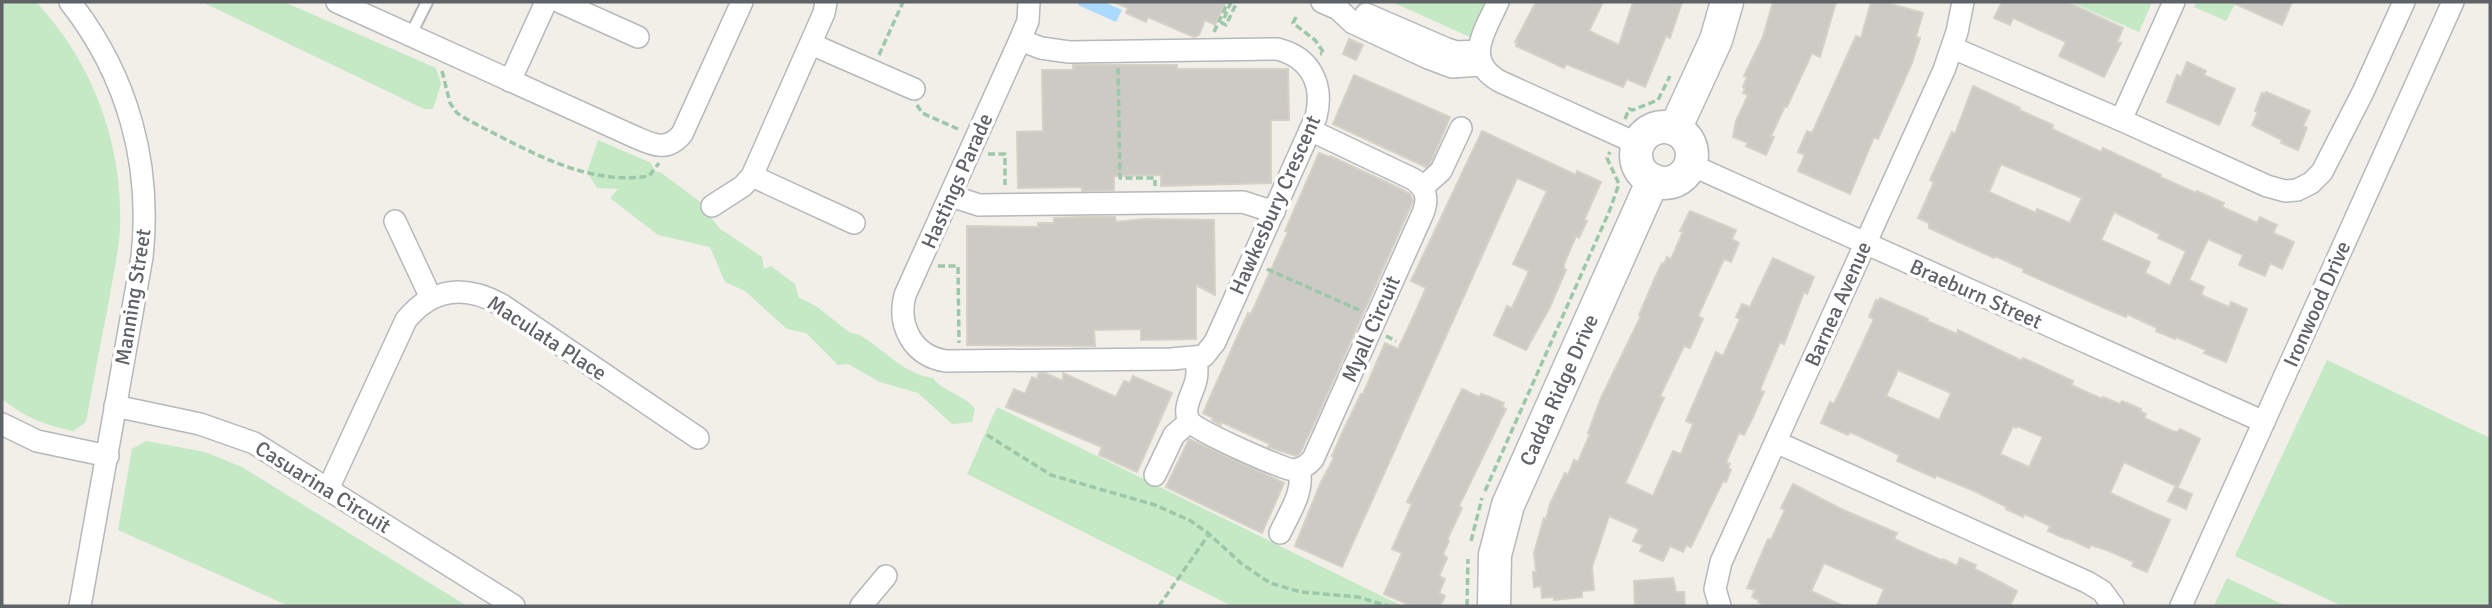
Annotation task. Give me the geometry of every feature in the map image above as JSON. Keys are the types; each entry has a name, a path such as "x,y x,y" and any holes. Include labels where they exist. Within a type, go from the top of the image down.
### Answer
{"street":[{"name":"Manning Street","path":"70,2 99,43 125,97 139,152 145,211 142,257 80,606"},
{"path":"337,2 653,145 669,145 682,134 742,2"},
{"path":"510,81 546,2"},
{"path":"560,2 638,37"},
{"path":"712,206 743,187 752,177 811,44 826,2"},
{"name":"Hastings Parade","path":"1029,2 1028,21 1020,40 908,289 903,306 904,325 910,338 928,355 952,362 1196,359"},
{"path":"1480,58 1483,34 1497,2"},
{"path":"1675,129 1716,40 1727,2"},
{"name":"Barnea Avenue","path":"1720,606 1715,589 1718,571 1953,48 1963,2"},
{"path":"2121,120 2174,2"},
{"path":"1953,48 2267,186 2285,191 2302,188 2322,172 2346,129 2404,2"},
{"name":"Ironwood Drive","path":"2181,606 2453,2"},
{"path":"1330,5 1358,10 1447,49 1480,58 1499,81 1638,144"},
{"name":"Hawkesbury Crescent","path":"1020,40 1058,51 1283,51 1304,62 1317,83 1319,103 1310,130 1215,342 1208,354 1196,359"},
{"path":"811,44 914,93"},
{"path":"1310,130 1413,179 1423,187 1441,171 1461,128"},
{"path":"1654,129 1675,129 1687,140 1691,156 1689,164 1675,180 1653,180 1640,169 1637,161 1638,144 1647,132 1654,129"},
{"name":"Braeburn Street","path":"1689,164 2263,422"},
{"path":"752,177 854,223"},
{"name":"Cadda Ridge Drive","path":"1494,606 1495,555 1508,505 1653,180"},
{"name":"Myall Circuit","path":"1299,469 1313,459 1423,213 1427,197 1423,187"},
{"path":"951,196 979,205 1243,202 1274,212"},
{"path":"328,489 398,334 412,314 431,298 395,222"},
{"name":"Maculata Place","path":"431,298 463,292 496,302 698,438"},
{"path":"1196,359 1197,377 1187,408 1191,424 1211,437 1287,469 1299,469 1299,493 1280,533"},
{"name":"Casuarina Circuit","path":"115,406 200,424 254,443 514,606"},
{"path":"2,424 37,441 107,456"},
{"path":"1155,475 1174,435 1191,424"},
{"path":"1776,442 2087,582 2102,591 2113,606"},
{"path":"861,606 886,576"}],"lane":[{"path":"410,36 427,2"}],"path":[{"path":"876,63 903,2"},
{"path":"1232,2 1226,25 1222,23 1232,2"},
{"path":"1210,41 1232,2"},
{"path":"1296,17 1293,23 1315,40 1324,53 1317,54"},
{"path":"1118,59 1119,178 1155,178 1155,191"},
{"path":"440,63 450,103 457,113 551,162 585,173 628,178 649,176 661,158"},
{"path":"1629,109 1633,110 1658,100 1671,74"},
{"path":"914,93 920,111 958,129"},
{"path":"986,154 1005,154 1005,204"},
{"path":"931,266 958,266 959,348"},
{"path":"1264,267 1369,315"},
{"path":"987,435 1051,475 1154,505 1191,521 1242,564 1270,583 1301,592 1359,597 1388,606"},
{"path":"1159,606 1209,534"}],"green space":[{"path":"2,2 36,2 56,25 74,51 100,106 116,165 120,196 117,257 86,422 73,431 35,420 2,399"},
{"path":"202,2 284,2 436,68 441,84 433,109 424,109"},
{"path":"1392,2 1487,2 1470,37"},
{"path":"2070,2 2152,2 2139,32"},
{"path":"2197,2 2235,4 2226,21 2194,7"},
{"path":"598,140 651,163 655,172 660,172 699,201 719,228 762,257 764,269 771,266 795,284 799,298 819,308 850,332 861,336 905,367 933,378 970,404 975,409 972,422 952,424 918,393 880,382 848,364 838,365 806,333 787,329 745,291 725,282 710,247 658,235 610,198 618,189 597,188 587,172"},
{"path":"2327,360 2490,438 2490,606 2342,606 2235,556"},
{"path":"997,407 1402,606 1232,606 967,474"},
{"path":"146,441 205,452 242,467 467,606 289,606 118,530 132,449"},
{"path":"2227,578 2286,606 2214,606"}],"water":[{"path":"1079,2 1104,2 1122,10 1116,22 1078,5"}],"building":[{"path":"1114,2 1226,2 1215,25 1205,20 1199,35 1194,37 1148,17 1146,22 1126,13 1128,8"},
{"path":"1536,2 1603,2 1589,31 1619,45 1633,2 1682,2 1670,38 1666,36 1645,87 1627,79 1623,87 1566,64 1564,68 1516,46 1515,42"},
{"path":"1773,2 1836,2 1820,57 1812,53 1771,136 1774,137 1766,155 1733,137 1736,121 1748,95 1743,93 1747,77 1744,76 1763,37"},
{"path":"1871,2 1884,2 1923,13 1916,37 1920,38 1912,63 1878,139 1874,137 1850,194 1798,171 1805,155 1798,152 1807,131 1813,131 1856,36 1861,38"},
{"path":"2002,2 2067,2 2123,28 2117,42 2121,43 2104,77 2059,56 2066,42 2013,18 2010,25 1994,18"},
{"path":"2231,2 2292,2 2282,25"},
{"path":"1349,39 1363,45 1356,60 1343,54"},
{"path":"2187,62 2206,71 2204,75 2235,89 2219,125 2167,102 2177,75 2181,77"},
{"path":"1073,65 1288,69 1289,120 1271,120 1271,183 1161,186 1161,175 1114,176 1114,190 1082,191 1082,187 1018,188 1017,132 1043,131 1042,70 1073,70"},
{"path":"1354,75 1450,117 1430,164 1426,167 1333,124"},
{"path":"1973,86 2101,152 2103,148 2161,175 2160,177 2224,203 2222,207 2257,223 2260,217 2277,225 2273,233 2294,242 2282,269 2270,263 2265,276 2239,265 2243,255 2208,239 2189,280 2204,287 2201,295 2229,307 2231,302 2247,309 2226,362 2204,353 2206,350 2156,331 2157,328 2127,314 2126,317 2109,310 1929,228 1929,223 1918,218 1934,182 1930,180 1952,132 1955,134","holes":["2001,164 2082,198 2070,223 2037,209 2036,213 1989,192","2114,212 2160,234 2158,238 2186,251 2170,286 2145,273 2150,262 2101,240"]},
{"path":"2266,92 2310,111 2303,126 2307,128 2298,150 2252,125 2262,93"},
{"path":"1482,131 1576,175 1577,171 1601,182 1584,220 1587,221 1579,238 1576,236 1564,264 1566,270 1549,309 1526,350 1494,335 1507,306 1512,308 1529,271 1513,264 1547,191 1517,178 1342,567 1295,546 1343,431 1363,394 1385,343 1398,349 1415,313 1426,288 1411,281"},
{"path":"1319,153 1399,188 1410,194 1413,201 1317,417 1296,456 1268,447 1270,444 1221,422 1221,425 1203,413 1288,232 1285,231"},
{"path":"1690,211 1736,230 1732,239 1739,243 1731,262 1724,259 1698,316 1703,319 1690,348 1684,346 1660,396 1664,398 1625,483 1653,496 1673,451 1681,454 1693,424 1686,421 1716,352 1723,356 1740,319 1736,317 1742,304 1750,307 1773,258 1814,277 1807,294 1804,292 1784,344 1780,342 1760,390 1764,392 1752,419 1744,435 1739,433 1726,462 1730,464 1728,468 1731,470 1726,482 1723,481 1691,547 1686,545 1683,552 1670,546 1663,561 1640,551 1643,545 1633,541 1639,529 1609,516 1592,567 1594,590 1582,591 1582,597 1554,600 1554,597 1542,598 1541,586 1534,587 1533,572 1536,572 1534,553 1544,518 1546,519 1565,473 1568,475 1574,460 1578,462 1601,398 1641,316 1639,315 1662,263 1664,264 1667,257 1671,259"},
{"path":"1115,217 1116,222 1144,219 1214,220 1215,295 1196,285 1196,339 1141,340 1141,329 1094,330 1095,346 967,345 967,226 1038,227 1038,223 1054,223 1054,218"},
{"path":"1880,298 1957,334 1958,330 2022,361 2023,358 2073,381 2071,385 2102,399 2103,397 2120,404 2122,401 2141,409 2140,411 2146,414 2144,418 2172,431 2178,432 2180,429 2200,439 2178,487 2124,462 2110,493 2170,520 2147,572 2132,566 2134,562 2109,551 2091,545 2089,548 2048,531 2050,526 2025,514 2023,517 1972,490 1936,475 1935,478 1897,461 1899,455 1850,432 1848,435 1821,423 1830,402 1834,404 1854,362 1874,319 1869,317 1876,300 1879,301","holes":["1898,370 1951,393 1939,420 1886,396","2013,426 2043,437 2029,467 2000,454"]},
{"path":"1039,373 1063,381 1063,373 1116,397 1124,381 1130,383 1133,376 1172,393 1137,472 1099,455 1102,447 1006,407 1014,389 1025,394 1032,377 1037,379"},
{"path":"1462,389 1479,397 1481,394 1504,403 1502,407 1506,409 1459,506 1462,508 1447,540 1449,541 1443,554 1447,558 1439,576 1445,579 1439,593 1445,596 1440,606 1412,606 1384,594 1402,553 1392,549 1412,504 1407,502"},
{"path":"1189,439 1284,483 1262,533 1166,487"},
{"path":"1793,484 1841,509 1897,533 1894,539 1943,561 1957,566 1960,558 1976,565 1974,569 2017,591 2010,606 1877,606 1884,589 1824,563 1811,591 1843,606 1766,606 1758,602 1759,600 1752,597 1755,590 1747,588 1768,539 1771,540 1785,510 1781,508"},
{"path":"2175,487 2192,494 2186,509 2168,501"},
{"path":"1673,578 1676,592 1684,592 1685,606 1635,606 1634,581"}]}
